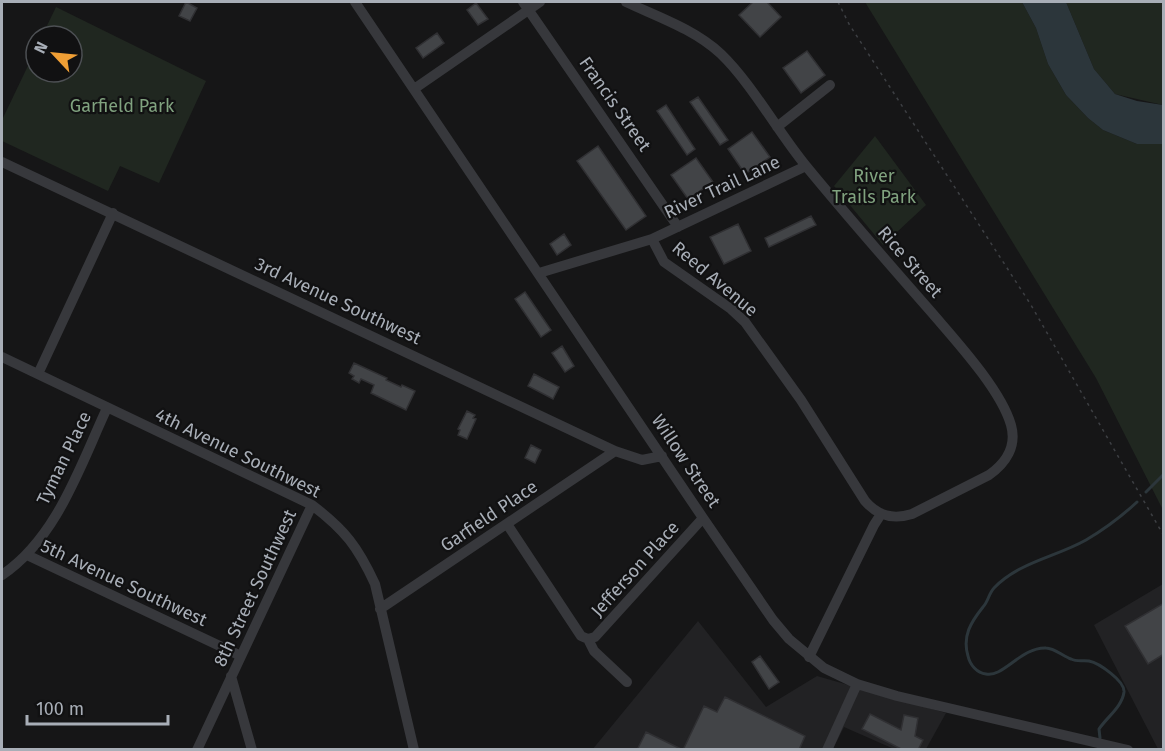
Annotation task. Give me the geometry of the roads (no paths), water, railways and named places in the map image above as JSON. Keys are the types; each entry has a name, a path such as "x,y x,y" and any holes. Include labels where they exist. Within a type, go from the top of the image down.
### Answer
{"street":[{"name":"Willow Street","path":"355,2 703,518 773,620 789,639 824,668 857,684 897,696 1128,750"},
{"path":"414,89 526,5 540,2"},
{"name":"Rice Street","path":"626,2 704,41 735,70 806,166 964,350 989,385 1010,424 1012,444 1000,468 912,514 902,517 881,514"},
{"name":"Francis Street","path":"526,5 678,227"},
{"path":"777,127 830,85"},
{"name":"3rd Avenue Southwest","path":"2,162 615,451 642,460 662,456"},
{"name":"River Trail Lane","path":"652,238 806,166"},
{"path":"38,374 113,213"},
{"name":"Reed Avenue","path":"539,273 652,238 664,262 731,309 745,322 801,400 865,501 881,514"},
{"name":"4th Avenue Southwest","path":"2,357 312,505 333,521 351,539 375,584 414,750"},
{"name":"Tyman Place","path":"2,575 27,555 45,534 62,504 107,408"},
{"name":"Garfield Place","path":"380,609 615,451"},
{"name":"8th Street Southwest","path":"197,750 312,505"},
{"path":"809,657 881,514"},
{"name":"Jefferson Place","path":"588,639 595,637 703,518"},
{"path":"507,524 581,636 588,639 594,651 627,682"},
{"name":"5th Avenue Southwest","path":"27,555 241,656"},
{"path":"231,675 252,750"},
{"path":"827,750 857,684"}],"waterway":[{"path":"1146,492 1164,474"},
{"path":"1100,738 1099,729 1117,707 1124,692 1111,673 1093,662 1073,660 1046,648 1028,652 999,671 986,674 972,665 966,642 971,624 985,605 992,590 1004,579 1026,566 1086,540 1137,502"}],"park label":[{"name":"Garfield Park","path":"122,106"},
{"name":"River Trails Park","path":"874,186"}]}
